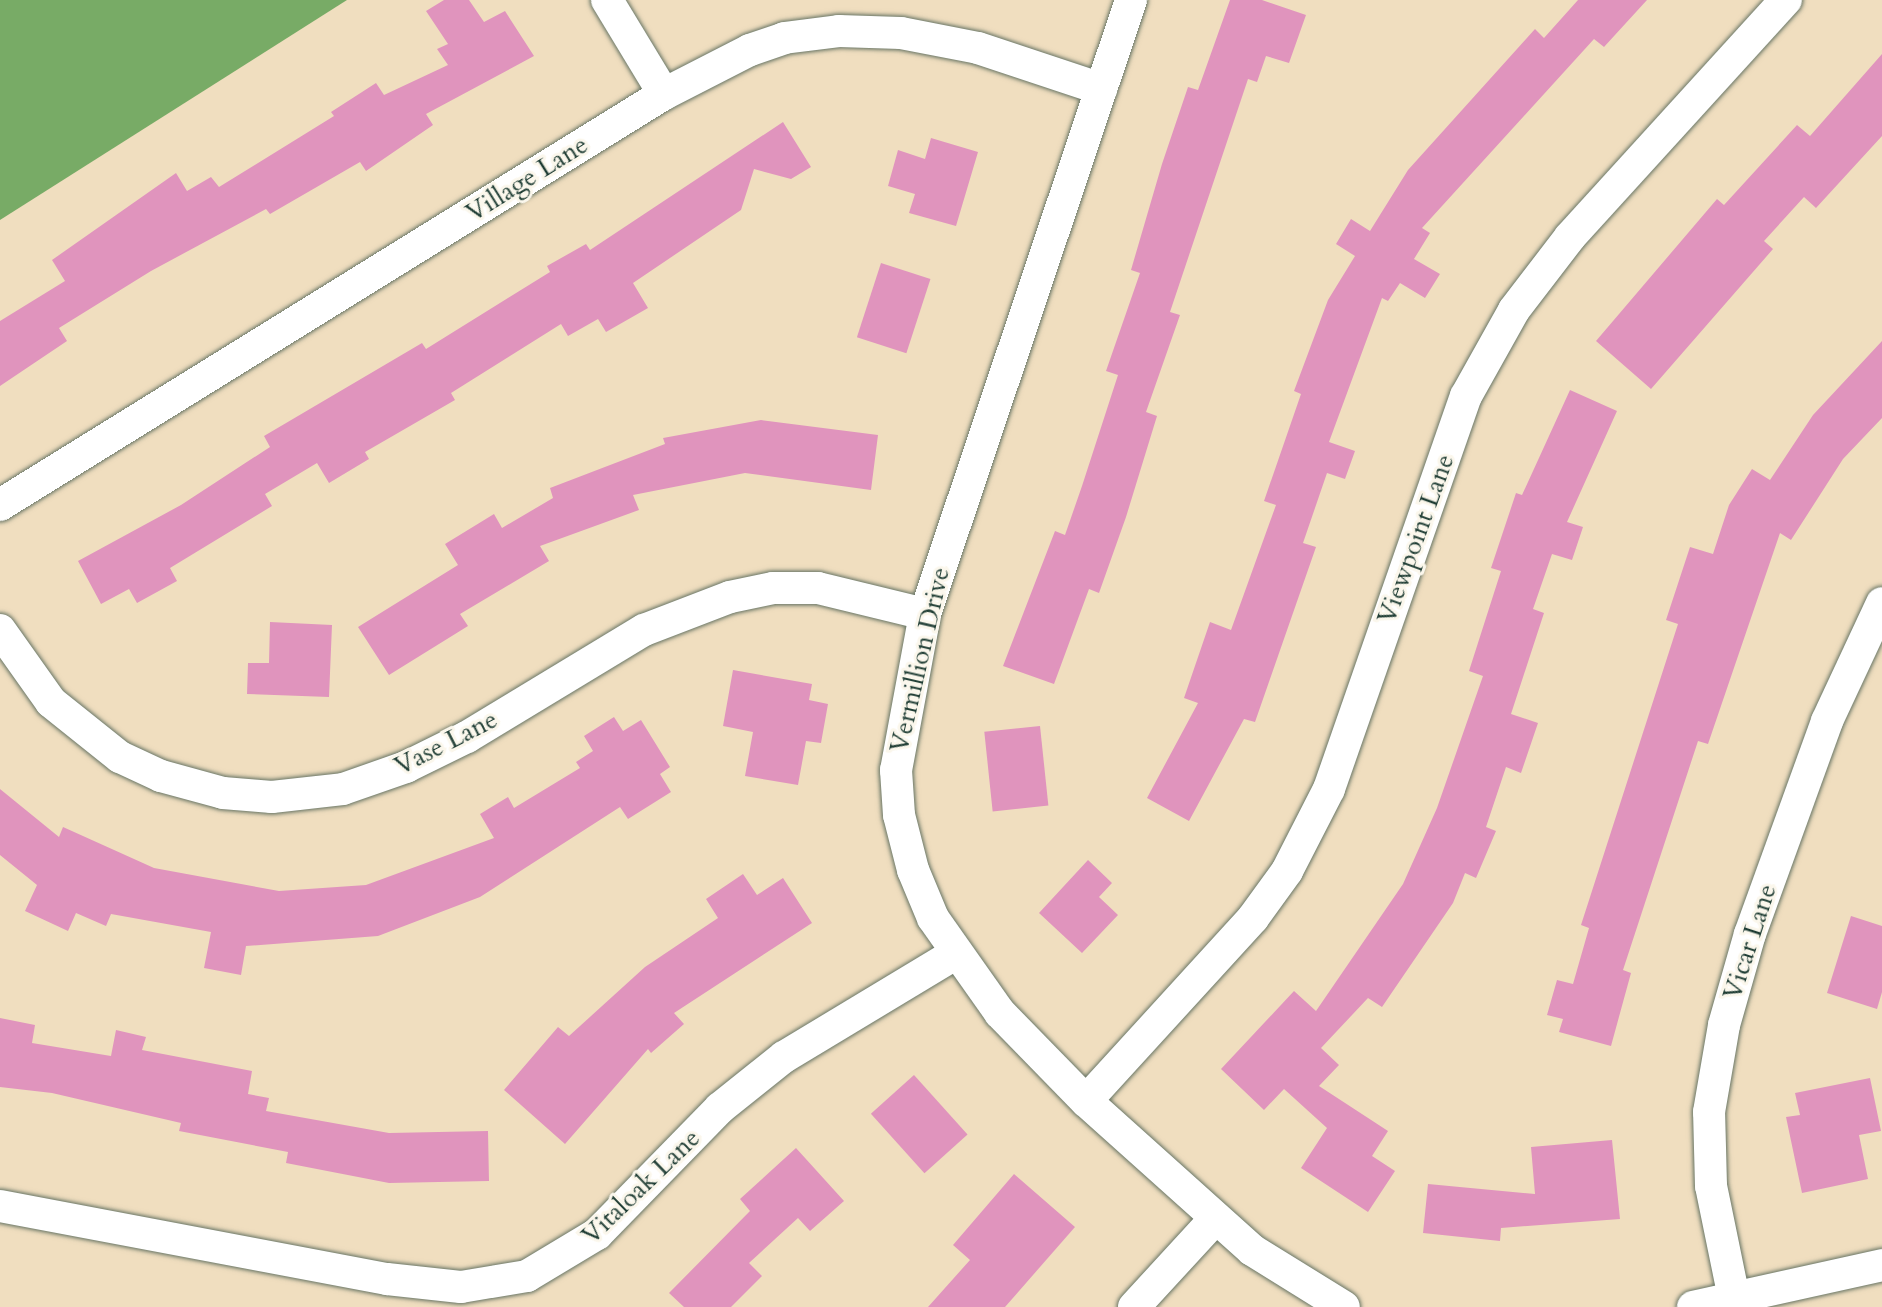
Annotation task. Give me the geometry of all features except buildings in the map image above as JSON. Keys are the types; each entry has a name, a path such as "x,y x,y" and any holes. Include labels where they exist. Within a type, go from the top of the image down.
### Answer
{"street":[{"path":"607,0 664,94"},
{"name":"Vermillion Drive","path":"1131,0 925,614 896,770 899,815 913,870 955,954 1000,1013 1086,1101 1215,1219 1298,1282 1344,1307"},
{"name":"Viewpoint Lane","path":"1086,1101 1253,918 1287,871 1329,789 1466,396 1514,310 1570,237 1786,0"},
{"name":"Village Lane","path":"0,505 664,94 750,50 784,38 839,31 901,33 978,48 1101,89"},
{"name":"Vase Lane","path":"0,630 51,702 120,757 161,776 211,790 272,797 343,789 406,767 467,737 644,630 730,597 773,588 818,588 925,614"},
{"name":"Vicar Lane","path":"1734,1298 1711,1186 1709,1112 1724,1025 1750,934 1827,721 1882,603"},
{"name":"Vitaloak Lane","path":"0,1206 387,1279 461,1287 527,1276 597,1234 720,1108 784,1057 955,954"},
{"path":"1134,1307 1215,1219"},
{"path":"1693,1307 1882,1265"}],"green space":[{"path":"0,0 347,0 0,220"}]}
